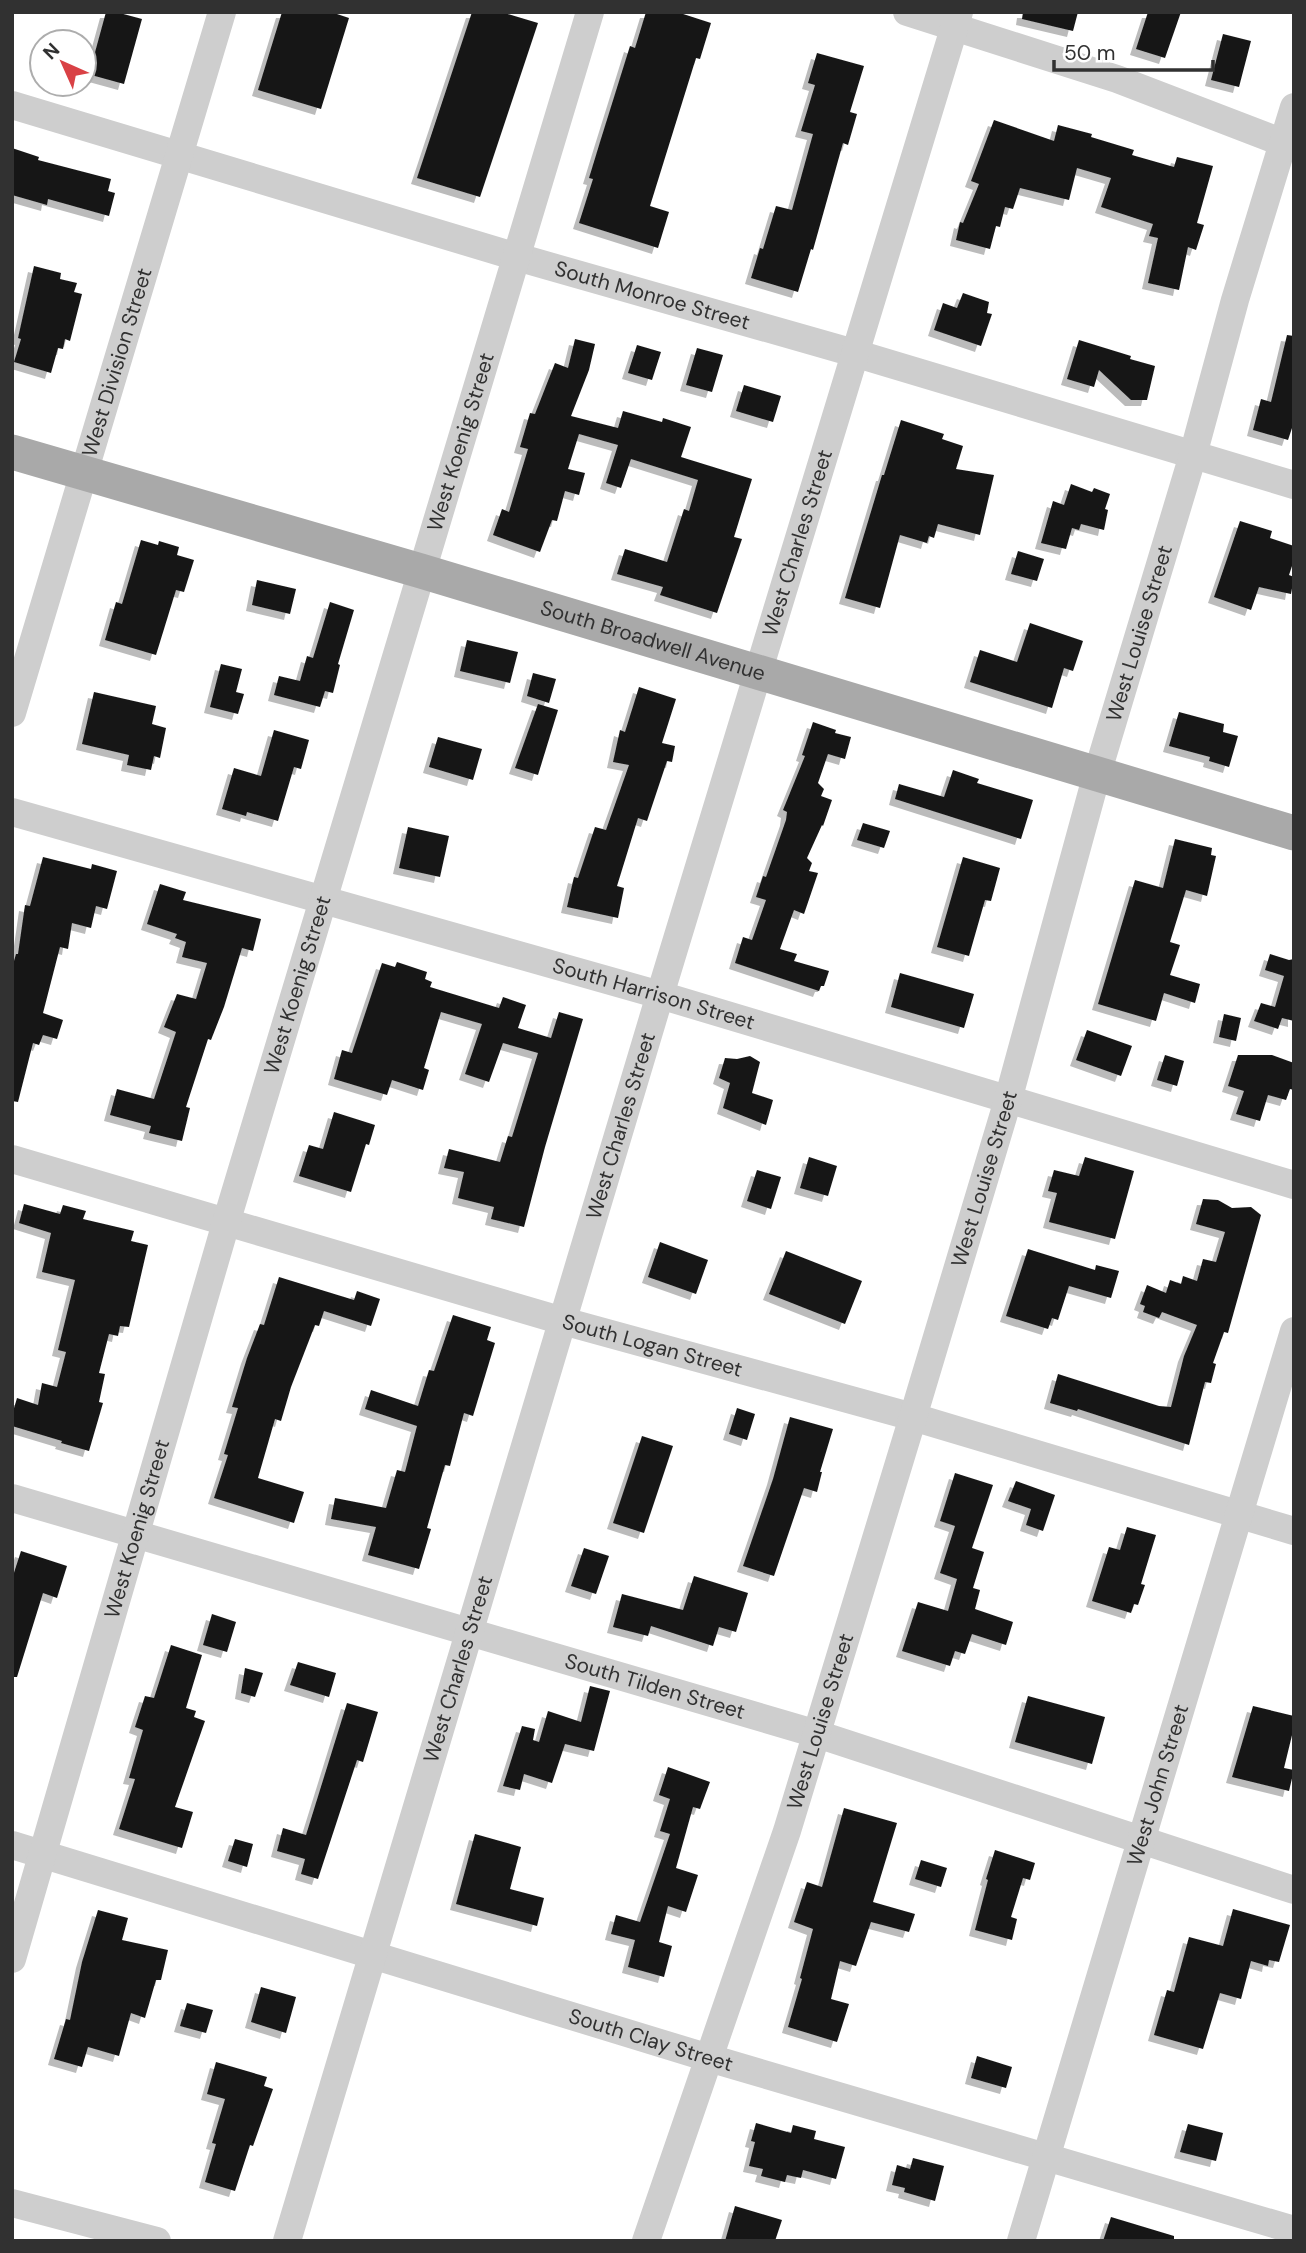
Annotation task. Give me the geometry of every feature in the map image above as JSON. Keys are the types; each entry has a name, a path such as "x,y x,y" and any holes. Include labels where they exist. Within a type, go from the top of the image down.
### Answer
{"main road":[{"name":"South Broadwell Avenue","path":"12,452 421,571 1294,833"}],"street":[{"name":"West Division Street","path":"12,713 222,12"},
{"name":"West Koenig Street","path":"12,1959 226,1223 590,12"},
{"path":"907,12 957,19 1288,146"},
{"name":"West Charles Street","path":"287,2241 660,995 957,19"},
{"name":"South Monroe Street","path":"12,105 517,257 854,353 1294,485"},
{"name":"West Louise Street","path":"646,2241 787,1831 817,1734 1008,1100 1097,774 1193,455 1235,300 1288,146 1294,107"},
{"name":"South Harrison Street","path":"12,812 660,995 1294,1185"},
{"name":"South Logan Street","path":"12,1159 563,1321 913,1417 1294,1531"},
{"name":"West John Street","path":"1021,2241 1294,1331"},
{"name":"South Tilden Street","path":"12,1498 817,1734 1294,1890"},
{"name":"South Clay Street","path":"12,1845 709,2058 1294,2230"},
{"path":"12,2203 157,2241"}],"building":[{"path":"106,12 142,19 124,84 98,77 98,41"},
{"path":"282,12 331,12 349,18 321,109 258,90"},
{"path":"472,12 501,12 538,23 480,197 417,178"},
{"path":"646,12 677,12 711,23 700,59 696,58 650,206 669,212 658,248 579,223 593,179 589,178 630,46 635,48"},
{"path":"1023,12 1078,12 1073,31 1022,19"},
{"path":"1148,12 1181,12 1165,58 1136,49"},
{"path":"1223,34 1251,41 1239,87 1211,80"},
{"path":"817,53 864,66 850,112 857,114 848,145 843,143 813,250 811,249 798,292 751,278 776,206 792,210 813,134 801,131 815,85 808,83"},
{"path":"994,120 1054,141 1058,125 1092,134 1091,137 1134,150 1132,155 1174,167 1177,157 1213,166 1197,223 1204,225 1196,250 1188,247 1179,290 1148,283 1158,238 1149,236 1153,224 1101,207 1111,178 1077,168 1069,200 1020,188 1013,209 1005,207 990,249 956,240 960,222 963,223 979,184 971,181"},
{"path":"12,148 39,157 38,160 111,179 108,191 115,193 109,216 48,199 47,205 12,195"},
{"path":"34,266 61,273 60,279 77,283 74,292 82,294 70,341 65,339 63,349 58,348 51,373 14,362 21,339 18,338"},
{"path":"963,293 989,302 987,313 992,314 981,346 934,330 943,303 957,308"},
{"path":"1287,335 1294,336 1294,422 1288,440 1253,430 1261,399 1271,402"},
{"path":"575,339 595,344 589,370 571,416 618,428 623,411 662,422 663,418 691,427 681,457 752,479 734,537 742,539 717,613 660,595 663,587 617,574 625,549 667,562 684,509 689,511 698,480 631,459 621,488 606,483 618,445 579,434 568,469 585,473 579,495 565,491 557,521 552,520 540,552 493,535 502,509 509,512 528,449 520,447 530,413 535,414 555,363 568,368"},
{"path":"1079,340 1155,366 1147,400 1131,400 1099,370 1094,387 1067,379"},
{"path":"637,345 661,352 652,380 628,373"},
{"path":"697,348 723,355 712,392 686,385"},
{"path":"744,385 781,396 773,422 736,411"},
{"path":"901,420 944,434 942,439 963,446 956,469 994,475 980,535 938,524 934,538 929,536 927,543 900,535 880,608 845,598"},
{"path":"1071,484 1092,492 1094,488 1110,494 1105,509 1108,510 1104,530 1081,524 1079,530 1072,528 1066,549 1041,543 1053,501 1064,505"},
{"path":"1240,521 1272,531 1270,538 1294,546 1294,560 1289,575 1294,577 1291,594 1259,587 1251,610 1214,597"},
{"path":"141,540 158,545 159,541 179,547 177,555 194,560 184,592 176,590 156,655 105,640 116,602 122,604"},
{"path":"1018,551 1044,559 1037,581 1011,574"},
{"path":"257,580 296,589 290,614 252,605"},
{"path":"330,602 354,610 338,664 340,665 333,693 325,691 320,707 274,695 279,676 300,681 307,656 313,658"},
{"path":"1030,623 1083,641 1073,671 1064,668 1052,708 970,682 980,650 1017,662"},
{"path":"467,640 518,652 510,683 460,671"},
{"path":"221,664 242,669 236,692 244,694 238,714 210,707"},
{"path":"533,673 556,679 549,703 527,696"},
{"path":"639,687 676,699 662,743 675,746 672,762 667,761 647,821 638,818 617,886 624,888 618,918 567,907 574,877 578,878 595,827 606,830 629,765 613,762 620,730 625,732"},
{"path":"94,692 156,706 152,724 166,728 160,758 154,756 151,770 127,765 129,755 82,744"},
{"path":"538,704 558,710 538,775 515,768"},
{"path":"1179,712 1224,724 1223,732 1238,736 1229,767 1209,761 1210,757 1169,746"},
{"path":"813,722 836,730 835,733 851,737 845,759 828,754 818,783 824,789 821,796 832,800 807,858 812,863 809,871 818,873 804,914 794,910 780,949 797,954 794,961 829,971 824,986 821,986 819,991 735,963 743,937 752,940 766,900 756,897 786,820 787,812 783,810 805,756 802,755"},
{"path":"274,730 309,740 301,769 294,767 278,821 247,812 246,816 222,809 234,768 261,776"},
{"path":"438,737 482,749 473,780 429,767"},
{"path":"953,770 979,779 977,783 1033,800 1021,839 895,799 899,784 944,797"},
{"path":"863,823 890,831 884,848 857,840"},
{"path":"408,827 449,836 440,877 399,868"},
{"path":"1175,839 1212,848 1211,855 1216,856 1207,896 1186,890 1170,942 1180,945 1170,975 1200,984 1195,1003 1164,993 1156,1021 1098,1004 1135,880 1163,888"},
{"path":"43,857 91,869 92,864 117,871 107,909 96,906 91,928 72,923 68,949 60,947 43,1013 63,1020 57,1039 43,1035 39,1045 33,1043 18,1102 12,1101 12,968 18,954 25,905 30,906"},
{"path":"963,857 1000,868 991,901 985,900 969,956 937,947"},
{"path":"160,884 186,892 183,900 261,919 253,951 242,948 224,1007 211,1040 208,1039 186,1107 190,1108 182,1141 149,1133 151,1126 110,1115 117,1089 154,1099 176,1032 164,1027 177,994 196,999 207,963 182,957 186,942 175,938 177,934 147,924"},
{"path":"1270,954 1294,959 1294,1021 1282,1018 1278,1029 1254,1021 1261,1003 1275,1007 1284,976 1265,970"},
{"path":"397,962 427,972 425,979 432,982 430,987 499,1008 503,997 526,1005 518,1028 551,1038 559,1012 583,1019 524,1227 491,1219 494,1207 458,1198 464,1172 444,1168 449,1149 500,1162 508,1136 512,1137 538,1053 503,1043 489,1082 465,1074 482,1024 441,1012 424,1068 429,1070 423,1090 392,1080 387,1095 334,1079 342,1050 352,1053 382,963 395,967"},
{"path":"900,973 974,994 964,1028 891,1007"},
{"path":"1224,1014 1241,1018 1236,1041 1219,1037"},
{"path":"1087,1030 1132,1046 1121,1076 1076,1060"},
{"path":"1165,1055 1184,1061 1177,1086 1157,1080"},
{"path":"1238,1055 1272,1055 1294,1063 1294,1090 1290,1089 1286,1100 1268,1095 1260,1121 1236,1114 1244,1091 1228,1086"},
{"path":"750,1056 760,1062 752,1093 773,1100 766,1125 723,1108 730,1083 719,1078 725,1058"},
{"path":"334,1112 375,1125 351,1192 299,1176 309,1145 323,1149"},
{"path":"809,1157 837,1166 828,1196 800,1188"},
{"path":"1085,1157 1134,1171 1115,1239 1049,1222 1057,1193 1048,1191 1054,1170 1079,1176"},
{"path":"757,1170 781,1177 771,1209 747,1201"},
{"path":"1203,1199 1218,1200 1232,1208 1251,1207 1261,1215 1228,1333 1224,1332 1213,1363 1216,1364 1211,1383 1205,1382 1189,1445 1078,1409 1077,1411 1050,1403 1058,1374 1159,1406 1171,1407 1184,1356 1197,1325 1162,1312 1159,1318 1143,1312 1145,1306 1140,1304 1147,1285 1166,1293 1170,1280 1181,1284 1183,1276 1197,1281 1203,1259 1216,1262 1225,1232 1196,1224"},
{"path":"24,1204 60,1214 63,1205 86,1211 83,1219 134,1231 131,1241 148,1245 129,1327 120,1326 118,1336 109,1334 99,1373 105,1374 99,1402 103,1403 89,1451 12,1426 17,1398 38,1405 42,1383 57,1387 66,1352 58,1350 75,1280 42,1272 51,1233 19,1223"},
{"path":"660,1242 708,1260 696,1294 648,1277"},
{"path":"1028,1249 1095,1270 1096,1265 1119,1271 1111,1298 1069,1286 1058,1320 1052,1318 1048,1329 1006,1316"},
{"path":"786,1251 862,1281 845,1324 769,1294"},
{"path":"279,1277 354,1300 357,1291 380,1299 371,1326 324,1311 319,1326 315,1325 281,1421 275,1419 258,1478 304,1492 294,1523 214,1498 228,1455 224,1454 238,1408 232,1407 247,1358 260,1324 264,1325"},
{"path":"453,1315 491,1327 487,1340 495,1343 473,1416 464,1413 450,1466 445,1465 427,1528 431,1529 419,1569 368,1555 376,1527 331,1519 335,1498 386,1508 397,1470 405,1472 417,1426 365,1409 371,1390 418,1406 429,1370 434,1371"},
{"path":"737,1408 755,1414 747,1440 729,1434"},
{"path":"790,1417 833,1429 817,1492 804,1488 774,1576 743,1566 773,1479"},
{"path":"642,1436 673,1446 644,1533 613,1523"},
{"path":"955,1473 993,1485 972,1548 984,1552 973,1588 980,1590 975,1609 1013,1622 1006,1645 972,1634 965,1654 955,1651 950,1666 902,1651 918,1602 948,1611 957,1579 940,1573 955,1526 940,1521"},
{"path":"1016,1481 1055,1495 1043,1531 1026,1525 1031,1509 1008,1501"},
{"path":"1127,1527 1156,1535 1141,1584 1145,1585 1138,1605 1134,1604 1131,1613 1092,1601 1109,1547 1120,1550"},
{"path":"584,1548 609,1556 596,1594 571,1586"},
{"path":"21,1551 67,1566 57,1598 43,1593 17,1677 12,1677 12,1579"},
{"path":"694,1576 748,1593 736,1632 719,1627 713,1646 651,1626 648,1636 613,1627 622,1594 683,1610"},
{"path":"212,1614 236,1622 227,1652 203,1645"},
{"path":"171,1645 202,1655 186,1708 196,1711 194,1717 205,1721 175,1807 193,1812 182,1848 119,1829 135,1779 129,1778 143,1730 135,1727 145,1696 154,1698"},
{"path":"298,1662 336,1673 329,1697 290,1685"},
{"path":"245,1668 263,1673 255,1697 241,1693"},
{"path":"590,1686 610,1691 594,1751 565,1744 552,1783 524,1774 520,1790 503,1786 522,1726 535,1729 533,1740 539,1742 548,1711 581,1722"},
{"path":"1028,1696 1105,1717 1092,1764 1015,1742"},
{"path":"347,1703 378,1712 363,1762 357,1760 318,1879 301,1874 305,1859 277,1851 283,1828 306,1835"},
{"path":"1253,1706 1294,1716 1284,1768 1294,1770 1289,1791 1232,1777"},
{"path":"668,1767 710,1782 700,1809 693,1807 676,1868 698,1875 686,1912 668,1906 659,1942 672,1946 664,1977 628,1967 635,1940 611,1934 616,1915 640,1922 670,1834 660,1831 670,1799 659,1795"},
{"path":"844,1808 897,1823 873,1902 915,1914 909,1932 871,1922 856,1966 840,1961 831,1999 849,2004 837,2042 788,2027 813,1929 794,1922 807,1882 822,1887"},
{"path":"475,1834 521,1847 510,1889 544,1898 537,1926 456,1904"},
{"path":"235,1839 253,1844 247,1867 228,1861"},
{"path":"995,1850 1035,1863 1030,1880 1023,1878 1011,1917 1017,1919 1012,1940 975,1930"},
{"path":"921,1860 947,1868 941,1887 915,1879"},
{"path":"1233,1909 1290,1925 1279,1962 1269,1960 1268,1966 1251,1961 1241,1999 1220,1993 1203,2049 1154,2035 1167,1990 1174,1992 1189,1937 1223,1946"},
{"path":"98,1910 128,1918 122,1940 168,1950 161,1980 156,1980 145,2018 131,2013 119,2056 88,2047 82,2067 54,2059 66,2019 70,2020 82,1962"},
{"path":"261,1987 296,1997 286,2033 251,2022"},
{"path":"187,2003 213,2010 206,2033 180,2026"},
{"path":"977,2056 1012,2067 1006,2088 971,2078"},
{"path":"216,2062 267,2077 264,2086 273,2089 235,2191 205,2182 216,2144 212,2143 225,2099 207,2094"},
{"path":"756,2123 791,2133 793,2125 816,2131 814,2139 845,2147 836,2179 803,2170 801,2178 787,2175 785,2182 761,2176 763,2169 749,2166"},
{"path":"1188,2124 1223,2133 1216,2161 1180,2152"},
{"path":"913,2158 944,2166 935,2201 904,2192 905,2188 892,2185 897,2165 910,2169"},
{"path":"735,2206 782,2220 775,2241 725,2241"},
{"path":"1111,2217 1174,2236 1174,2241 1103,2241"}]}
